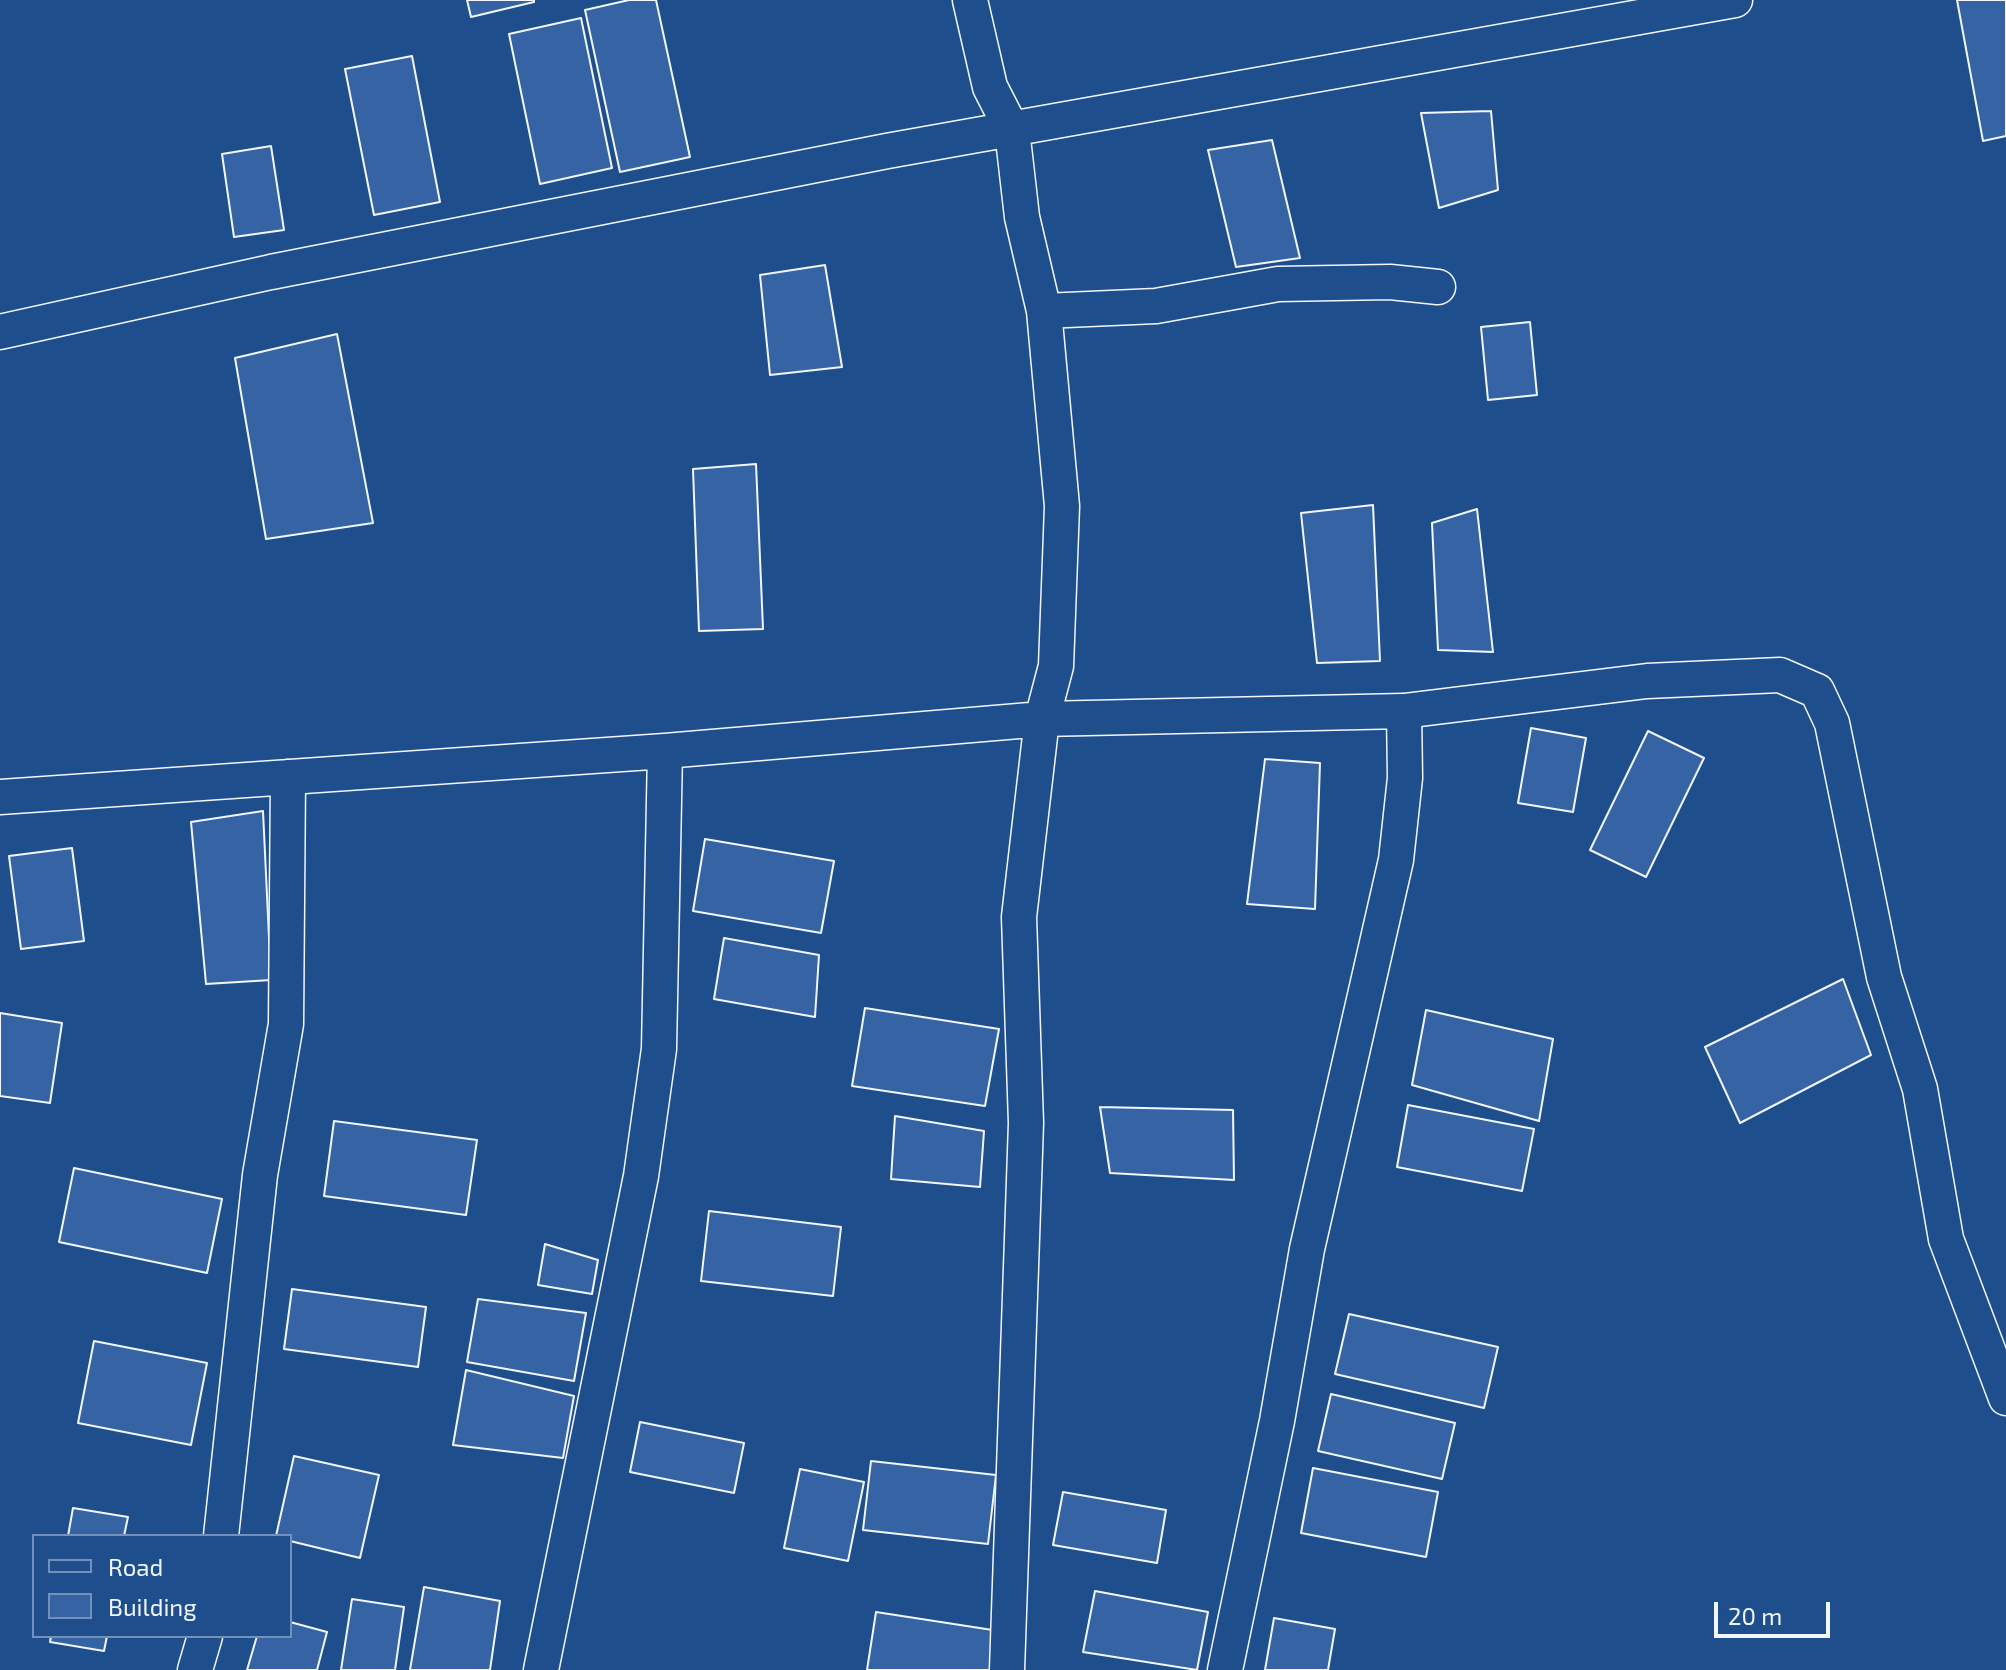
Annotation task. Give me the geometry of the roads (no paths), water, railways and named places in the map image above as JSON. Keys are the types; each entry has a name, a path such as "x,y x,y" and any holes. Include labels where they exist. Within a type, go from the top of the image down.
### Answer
{"street":[{"path":"970,0 990,87 1012,130 1022,217 1044,311 1062,506 1056,666 1042,719 1019,917 1026,1123 1007,1670"},
{"path":"0,332 271,272 887,151 1735,0"},
{"path":"1044,311 1156,306 1278,284 1390,282 1438,287"},
{"path":"0,797 665,751 1042,719 1404,711 1662,680 1780,675 1817,691 1837,739 1850,823 1884,977 1920,1089 1946,1239 2006,1398"},
{"path":"1225,1670 1277,1421 1307,1249 1396,860 1405,778 1404,711"},
{"path":"541,1670 641,1176 659,1049 665,751"},
{"path":"221,1534 260,1175 286,1024 288,777"},
{"path":"195,1670 204,1638"}]}
